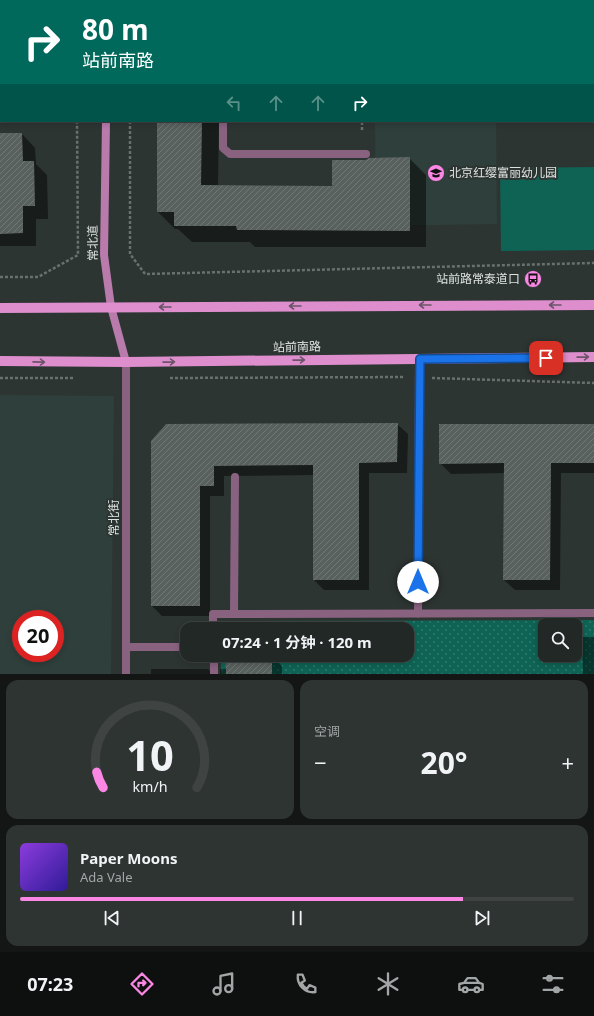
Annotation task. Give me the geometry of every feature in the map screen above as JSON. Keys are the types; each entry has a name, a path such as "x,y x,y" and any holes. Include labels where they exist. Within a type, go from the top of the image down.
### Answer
{"main road":[{"path":"0,308 594,305"},
{"name":"站前南路","path":"0,361 126,362 594,357"}],"street":[{"name":"常北道","path":"106,122 104,255 111,307 126,362"},
{"path":"223,122 223,148 230,154 366,154"},
{"path":"418,614 420,359"},
{"name":"常北街","path":"126,362 126,674"},
{"path":"234,614 235,477"},
{"path":"213,622 213,614 594,613"},
{"path":"126,647 180,647"},
{"path":"214,662 214,674"}],"path":[{"path":"0,277 38,277 78,255 77,122"},
{"path":"130,122 130,254 145,274 594,263"},
{"path":"362,122 362,130"},
{"path":"168,378 419,377 594,383"},
{"path":"0,378 78,378"}],"shaded area":[{"name":"北京红缨富丽幼儿园","path":"375,122 496,122 497,224 376,226"},
{"path":"0,395 114,396 111,674 0,674"}],"green space":[{"path":"594,167 594,250 501,251 500,168"},
{"path":"538,620 538,662 582,662 582,620 594,620 594,674 221,674 221,662 414,662 414,622 221,622"}],"building":[{"path":"157,122 202,122 201,185 332,186 332,160 366,160 369,158 410,157 410,231 237,230 236,226 174,226 174,212 157,212"},
{"path":"0,133 22,133 23,161 34,161 35,206 23,206 23,233 0,234"},
{"path":"398,423 397,462 359,463 359,580 313,580 313,465 214,466 214,486 200,486 200,606 151,606 151,441 166,424"},
{"path":"439,424 594,424 594,463 551,463 550,580 503,580 504,463 439,464"},
{"path":"226,662 272,662 272,674 226,674"}],"place":[{"name":"北京红缨富丽幼儿园","path":"436,173"},
{"name":"站前路常泰道口","path":"533,279"}],"route":[{"path":"418,582 420,359 546,358"}]}
